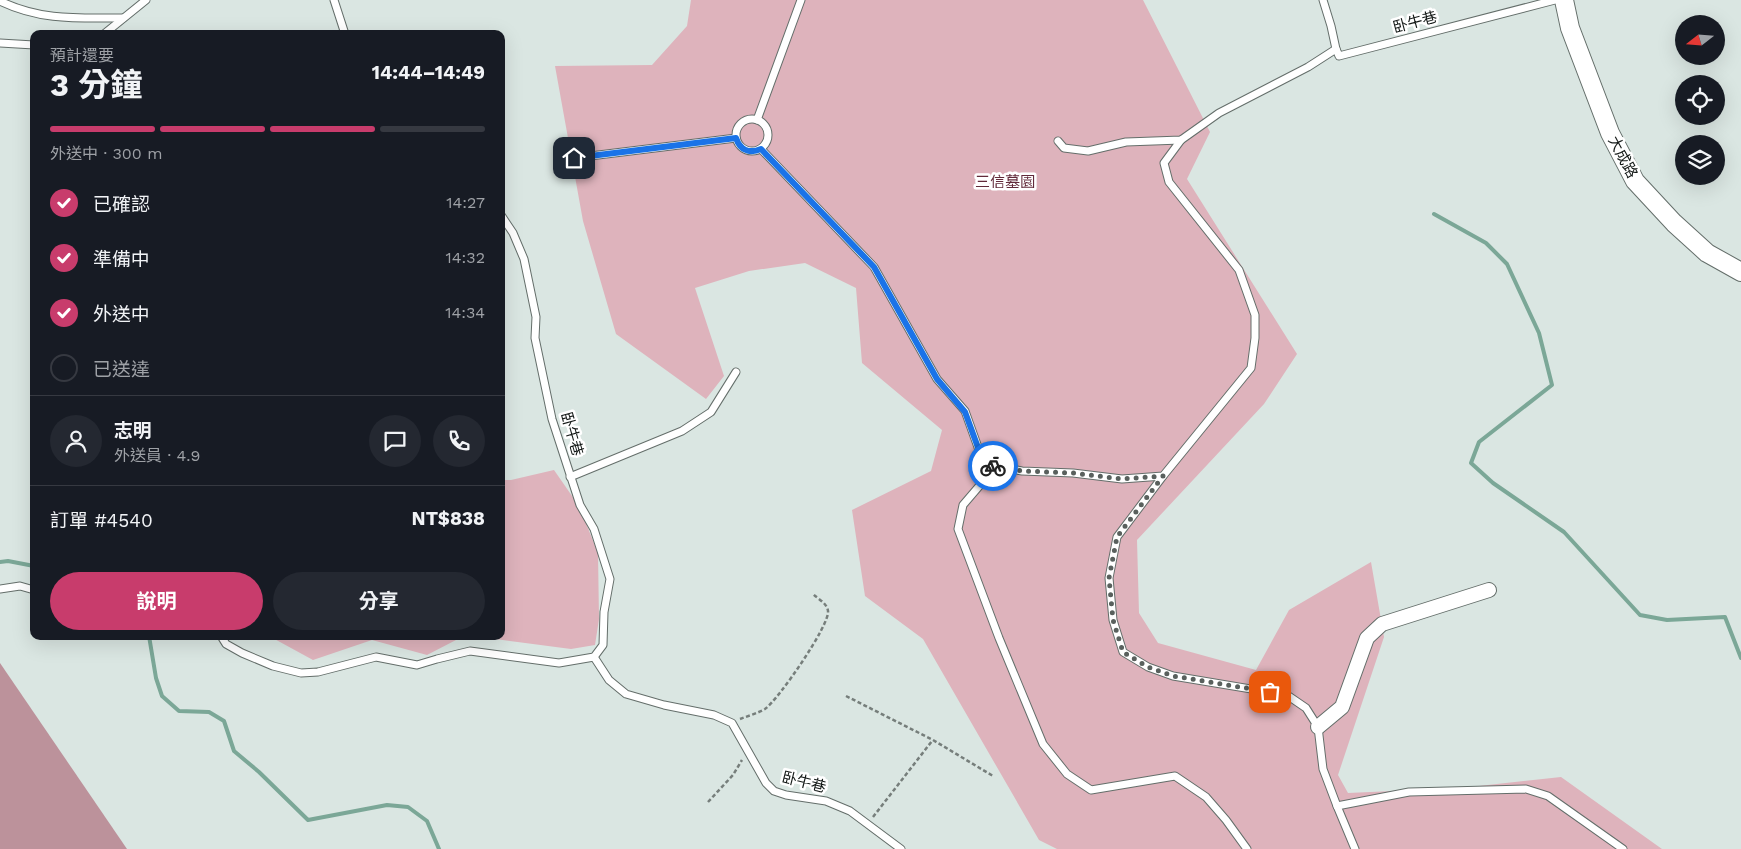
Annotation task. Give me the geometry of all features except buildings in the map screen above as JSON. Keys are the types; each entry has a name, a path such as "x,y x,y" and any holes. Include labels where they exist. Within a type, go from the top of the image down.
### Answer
{"street":[{"name":"大成路","path":"1564,0 1570,28 1610,134 1635,182 1674,223 1707,253 1741,272"},
{"path":"1318,727 1342,707 1367,638 1382,624 1489,590"}],"lane":[{"path":"109,30 146,0"},
{"path":"334,0 344,30"},
{"path":"757,120 801,0"},
{"path":"1322,0 1331,26 1336,49 1308,67 1219,113 1181,140 1164,164 1169,182 1239,270 1255,316 1255,338 1251,368 1163,476 1117,537 1109,578 1113,620 1123,652 1148,667 1173,676 1287,695 1306,708 1318,727 1323,769 1336,806 1355,849"},
{"name":"卧牛巷","path":"1336,49 1339,56 1555,0"},
{"path":"0,2 20,11 61,18 123,18"},
{"path":"0,43 30,45"},
{"path":"751,119 762,122 768,133 765,145 756,151 741,148 736,138 736,133 741,123 751,119"},
{"path":"574,158 736,138"},
{"path":"1058,141 1064,148 1088,151 1126,142 1181,140"},
{"path":"761,149 874,267 937,379 965,412 984,464 981,484 963,505 958,529 998,638 1043,744 1067,774 1092,790 1176,776 1206,797 1247,849"},
{"name":"卧牛巷","path":"505,221 514,233 524,259 536,317 535,338 552,419 580,505 594,529 610,580 604,612 602,645 594,657"},
{"path":"570,477 682,431 711,412 736,372"},
{"path":"984,464 1022,471 1073,473 1122,479 1163,476"},
{"path":"0,589 20,586 30,589"},
{"path":"224,640 226,644 242,653 274,666 301,673 318,672 376,657 417,665 437,658 470,651 559,663 594,657 609,680 626,694 664,705 714,715 732,722"},
{"name":"卧牛巷","path":"732,722 766,782 774,791 786,795 826,801 850,811 901,849"},
{"path":"1336,806 1408,792 1526,789 1548,796 1622,849"}],"path":[{"path":"732,722 766,708 797,670 826,621 828,612 824,604 812,594"},
{"path":"846,696 933,740 993,776"},
{"path":"867,824 933,740"},
{"path":"708,802 733,775 747,750"}],"green space":[{"name":"三信墓園","path":"691,0 1143,0 1210,132 1187,179 1297,354 1264,404 1137,540 1139,613 1158,643 1256,670 1289,610 1371,562 1384,637 1338,775 1348,793 1461,788 1561,777 1662,849 1057,849 1039,840 923,639 865,596 852,510 931,471 942,430 862,363 856,288 805,263 749,271 695,288 724,376 706,399 616,334 583,221 555,66 652,65 687,26"},
{"path":"554,470 579,506 598,553 599,619 595,645 571,649 503,640 505,640 505,480"},
{"path":"276,640 372,640 313,660"},
{"path":"372,640 456,640 427,655"}],"shaded area":[{"path":"0,663 127,849 0,849"}],"waterway":[{"path":"1434,214 1486,243 1507,264 1539,333 1552,385 1479,442 1471,463 1493,483 1564,532 1640,615 1667,620 1725,617 1741,658"},
{"path":"0,562 8,561 30,565"},
{"path":"150,640 156,678 162,696 179,711 209,712 224,721 234,751 259,772 308,820 387,805 408,807 427,821 439,849"}],"way so far":[{"path":"993,466 1022,471 1073,473 1122,479 1163,476 1117,537 1109,578 1113,620 1123,652 1148,667 1173,676 1270,692"}],"route":[{"path":"574,158 736,138 741,148 745,150 756,151 761,149 874,267 937,379 965,412 984,464 993,466"}]}
